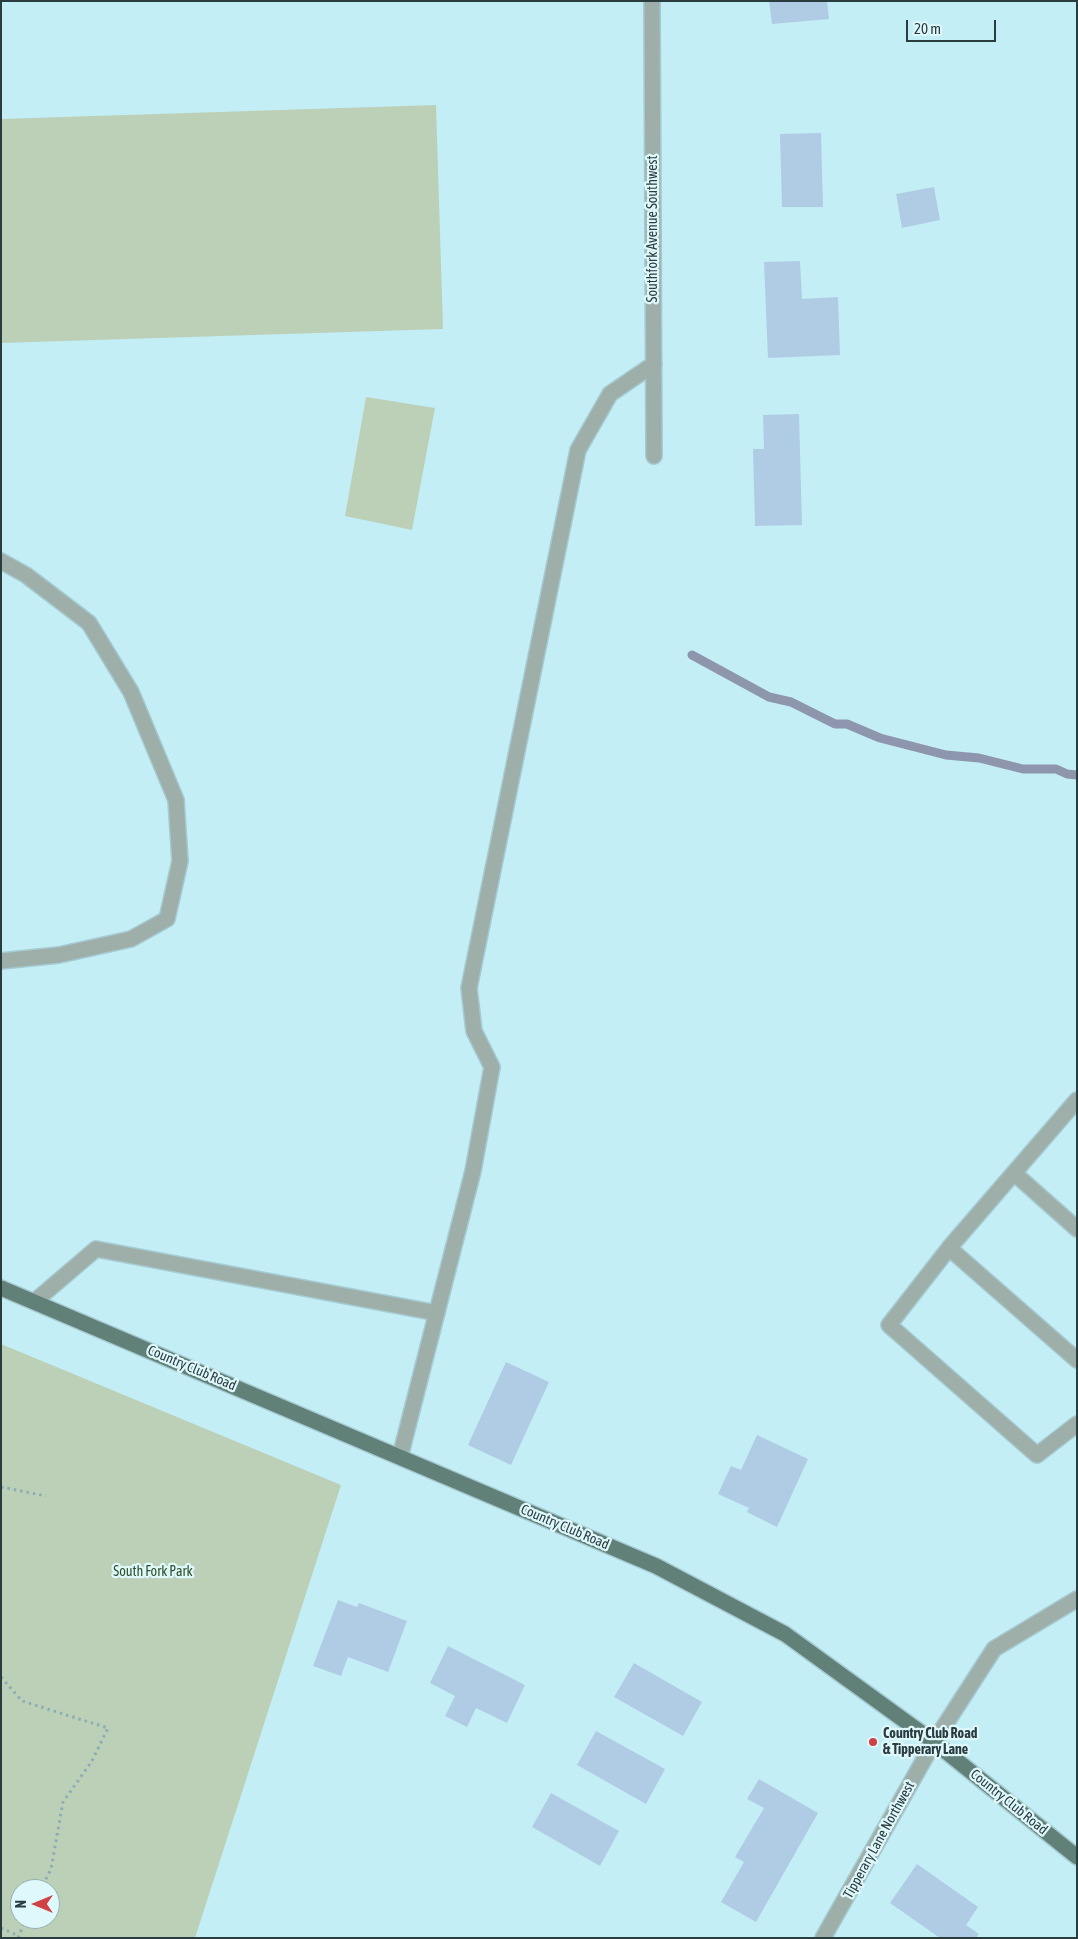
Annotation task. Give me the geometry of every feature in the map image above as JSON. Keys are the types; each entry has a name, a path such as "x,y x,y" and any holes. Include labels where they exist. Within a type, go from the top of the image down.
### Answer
{"main road":[{"name":"Country Club Road","path":"1,1288 656,1566 785,1634 934,1742 1077,1856"}],"street":[{"name":"Southfork Avenue Southwest","path":"652,1 654,456"},
{"path":"400,1457 473,1171 492,1068 474,1031 469,988 578,450 610,394 654,364"},
{"path":"1,561 26,575 89,623 131,692 176,800 180,861 167,919 131,939 59,955 1,961"},
{"path":"1076,1103 948,1248 889,1325 1037,1455 1077,1424"},
{"path":"1014,1173 1077,1229"},
{"path":"948,1248 1077,1360"},
{"path":"34,1302 96,1249 437,1313"},
{"name":"Tipperary Lane Northwest","path":"824,1938 934,1742 994,1649 1077,1599"}],"path":[{"path":"1,1487 46,1496"},
{"path":"1,1677 22,1701 108,1728 92,1761 63,1802 51,1869 46,1879"},
{"path":"1,1928 18,1937"}],"green space":[{"path":"436,105 443,329 1,343 1,119"},
{"path":"366,397 435,408 412,530 345,516"},
{"name":"South Fork Park","path":"1,1344 341,1485 195,1938 1,1938"}],"building":[{"path":"769,1 827,1 829,19 772,24"},
{"path":"821,133 823,207 782,207 780,134"},
{"path":"934,187 940,220 902,228 896,194"},
{"path":"800,261 802,299 838,297 840,355 768,358 764,262"},
{"path":"799,414 802,525 755,526 753,449 764,449 763,415"},
{"path":"506,1362 549,1382 511,1465 468,1445"},
{"path":"757,1435 808,1459 777,1527 747,1512 749,1508 718,1494 731,1466 741,1470"},
{"path":"338,1600 357,1607 359,1603 407,1621 388,1672 348,1657 341,1676 313,1666"},
{"path":"448,1646 525,1685 507,1723 476,1708 467,1727 445,1716 455,1696 430,1683"},
{"path":"634,1663 702,1702 683,1736 614,1697"},
{"path":"596,1731 665,1769 646,1804 577,1765"},
{"path":"759,1779 818,1813 756,1922 721,1902 744,1862 735,1857 764,1808 747,1799"},
{"path":"551,1793 619,1831 600,1866 532,1827"},
{"path":"917,1864 978,1907 966,1925 979,1934 976,1938 940,1938 890,1903"}],"waterway":[{"path":"692,655 769,697 791,702 835,724 847,724 880,738 946,755 979,758 1023,769 1056,769 1067,774 1077,775"}],"place":[{"name":"Country Club Road & Tipperary Lane","path":"873,1742"}]}
